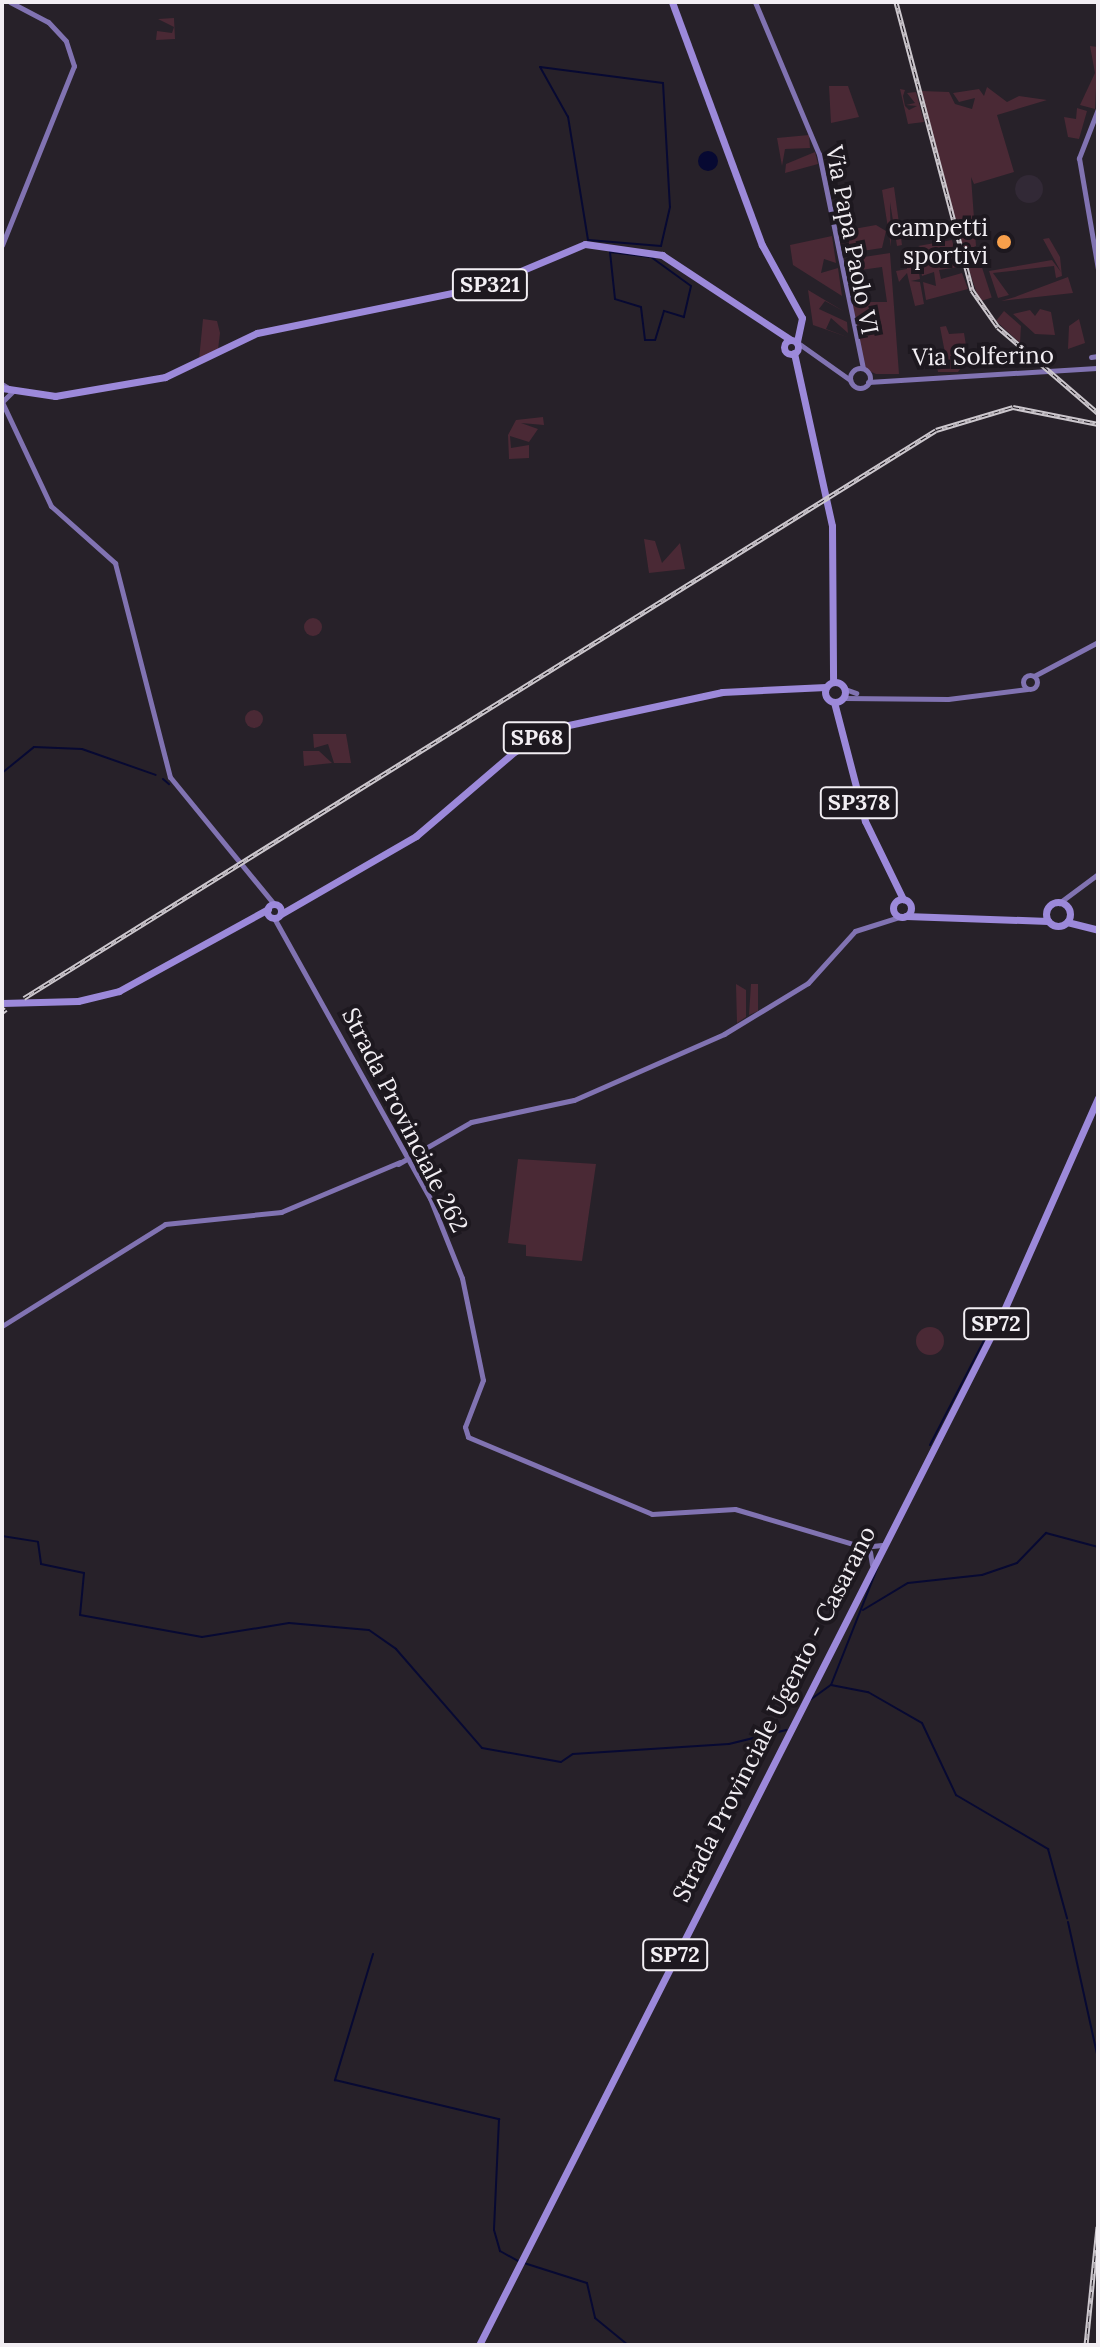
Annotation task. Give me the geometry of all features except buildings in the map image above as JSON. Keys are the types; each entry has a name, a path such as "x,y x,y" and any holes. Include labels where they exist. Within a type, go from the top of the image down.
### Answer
{"main road":[{"path":"672,2 762,245 802,318 793,345"},
{"name":"SP321","path":"2,386 13,391 55,396 177,374 257,333 485,286 585,244 662,255 793,345"},
{"name":"SP378","path":"793,345 793,370 825,492 833,537 836,692 854,788 891,883 903,899 926,913"},
{"name":"SP68","path":"2,1003 98,998 244,927 277,916 308,895 416,836 514,752 564,726 722,692 836,692"},
{"name":"SP378","path":"891,883 893,905 902,916 926,913 1025,916 1096,929"},
{"name":"SP68","path":"244,927 272,907 308,895"},
{"path":"893,905 903,899"},
{"name":"SP378","path":"1025,916 1059,903 1096,929"},
{"path":"902,916 911,905"},
{"path":"272,907 277,916"},
{"path":"272,907 277,916"},
{"path":"1067,922 1068,909"},
{"path":"1047,910 1048,921"},
{"name":"Strada Provinciale Ugento - Casarano","path":"479,2345 872,1565 873,1549 1004,1310 1098,1098"}],"street":[{"path":"2,245 74,66 66,41 48,22 10,2"},
{"name":"Via Papa Paolo VI","path":"755,2 819,154 856,354 853,370"},
{"path":"1098,109 1082,157 1098,269"},
{"path":"793,345 841,371 859,387 868,382 866,370 841,371"},
{"name":"Via Papa Paolo VI","path":"856,354 866,370"},
{"name":"Via Solferino","path":"868,382 883,377 1057,374 1084,369 1096,363"},
{"path":"850,380 853,370"},
{"name":"Via Solferino","path":"866,370 883,377"},
{"path":"13,391 2,402 51,506 115,563 170,777 263,891 272,907"},
{"path":"836,692 948,699 1027,689 1098,642"},
{"path":"1003,690 1023,679 1055,669"},
{"path":"1034,676 1037,685"},
{"path":"1023,679 1027,689"},
{"path":"1059,903 1098,874"},
{"path":"1068,909 1073,893"},
{"path":"881,920 893,905"},
{"name":"Strada Provinciale 262","path":"277,916 408,1160 467,1294 483,1380 465,1427 472,1441 621,1506 666,1515 735,1509 873,1549"},
{"path":"2,1326 165,1224 281,1212 408,1160 471,1122 574,1100 724,1034 795,992 848,936 881,920 902,916"}],"shaded area":[{"path":"174,18 175,39 156,40 157,31 172,33 174,27 158,19"},
{"path":"1090,46 1098,47 1095,109 1080,105 1095,73"},
{"path":"829,86 848,86 859,117 831,123"},
{"path":"987,87 1007,102 1019,96 1047,100 997,115 1014,172 974,184 971,177 976,246 962,252 921,91 949,92 955,104 972,109 975,98 959,102 953,93 979,89 984,96"},
{"path":"900,89 905,90 905,106 909,110 917,106 906,105 915,103 907,93 916,92 924,122 908,124"},
{"path":"1077,108 1087,111 1079,139 1068,137 1064,117 1076,119"},
{"path":"809,135 810,148 785,149 782,166 777,138"},
{"path":"708,151 715,154 718,161 715,168 708,171 701,168 698,161 701,154"},
{"path":"815,152 818,164 785,173 786,164"},
{"path":"1029,175 1039,179 1043,189 1039,199 1029,203 1019,199 1015,189 1019,179"},
{"path":"894,187 902,245 897,246 890,202 891,247 882,190"},
{"path":"876,225 886,231 882,248 862,251 860,241 841,249 837,232"},
{"path":"832,236 836,263 824,259 821,273 838,268 842,296 793,265 790,245"},
{"path":"1049,238 1060,257 1062,276 1056,278 1054,266 993,273 1009,295 998,298 989,271 1052,260 1061,272 1043,239"},
{"path":"952,240 959,267 939,270 941,279 962,273 968,289 926,300 923,282 936,286 934,272 922,276 919,258 934,253 918,246"},
{"path":"915,247 920,279 911,281 920,282 924,304 915,306 907,273 899,282 896,271 907,269 904,249"},
{"path":"976,249 992,298 979,302 964,253"},
{"path":"890,253 899,374 876,374 865,369 852,302 887,302 882,267 846,272 844,260"},
{"path":"1068,277 1073,293 1001,301 1015,297"},
{"path":"808,290 845,312 825,301 819,309 847,322 848,333 831,318 826,329 850,338 813,325"},
{"path":"1040,309 1051,312 1055,335 1035,334 1013,314 1030,310 1035,316"},
{"path":"1004,311 1021,326 1020,343 996,321"},
{"path":"203,319 217,321 220,333 218,350 199,360"},
{"path":"1079,319 1085,343 1068,349 1069,326"},
{"path":"946,326 949,334 964,333 968,358 958,372 938,372 936,361 946,358 940,327"},
{"path":"543,417 544,425 521,423 538,429 529,442 510,436 511,448 529,445 529,458 509,459 508,435 516,420"},
{"path":"644,539 655,541 662,563 680,543 685,569 649,573"},
{"path":"309,618 317,618 322,627 320,634 309,636 304,631 304,623"},
{"path":"250,710 258,710 263,719 261,726 250,728 245,723 245,715"},
{"path":"313,734 346,734 351,763 334,763 328,744 314,748"},
{"path":"303,751 319,751 332,763 304,766"},
{"path":"736,984 746,990 746,1017 737,1023"},
{"path":"751,984 758,984 758,1011 749,1015"},
{"path":"518,1159 596,1164 582,1261 526,1256 526,1245 508,1243"},
{"path":"930,1327 940,1331 944,1341 940,1351 930,1355 920,1351 916,1341 920,1331"}],"waterway":[{"path":"540,67 663,83 670,207 661,246 588,240 568,117 540,67"},
{"path":"610,252 651,257 691,286 684,317 664,311 655,340 645,340 641,307 615,299 610,252"},
{"path":"2,773 34,747 82,749 156,775"},
{"path":"163,779 169,784"},
{"path":"930,1445 990,1329"},
{"path":"863,1610 908,1583 982,1575 1017,1563 1046,1533 1098,1547"},
{"path":"2,1536 38,1542 41,1564 84,1573 80,1615 202,1637 289,1623 369,1630 396,1649 482,1748 561,1762 573,1754 729,1744 786,1730"},
{"path":"810,1700 831,1685 878,1566"},
{"path":"831,1685 868,1692 922,1723 956,1795 1048,1849 1067,1918"},
{"path":"1068,1922 1098,2059"},
{"path":"373,1954 335,2080 499,2119 494,2230 500,2251 518,2261"},
{"path":"524,2263 587,2283 595,2318 628,2345"}],"railway":[{"path":"896,2 972,290 998,327 1098,413"},
{"path":"24,998 936,430 1013,407 1098,424"},
{"path":"2,1012 6,1009"},
{"path":"1086,2345 1098,2227"}],"place":[{"name":"campetti sportivi","path":"1004,242"}]}
